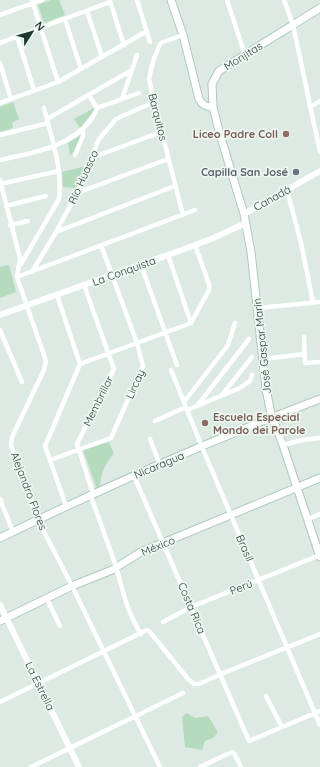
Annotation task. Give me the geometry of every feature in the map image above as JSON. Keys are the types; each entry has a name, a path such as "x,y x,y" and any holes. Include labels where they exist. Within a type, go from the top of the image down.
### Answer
{"main road":[{"path":"171,0 183,35 201,103 207,107 213,107"},
{"name":"Monjitas","path":"219,132 213,107 212,84 219,71 320,8"},
{"name":"José Gaspar Marín","path":"219,132 246,223 251,252 263,359 272,417 283,445 320,556"},
{"name":"Nicaragua","path":"0,538 92,494 272,417 320,399"},
{"name":"México","path":"3,619 72,586 116,568 141,552 320,478"}],"street":[{"path":"0,15 42,0"},
{"path":"137,0 150,42"},
{"path":"227,0 245,55"},
{"path":"284,0 293,25 320,152"},
{"path":"0,42 87,11 110,1 124,45"},
{"path":"33,2 58,82"},
{"path":"87,11 102,57"},
{"path":"65,19 80,69"},
{"path":"0,102 58,82 147,31"},
{"name":"Barquitos","path":"183,35 163,42 159,47 149,79 168,160 183,214"},
{"path":"17,36 34,90"},
{"path":"122,99 138,55"},
{"path":"0,63 11,98"},
{"path":"0,135 47,121 132,70"},
{"path":"0,160 54,147 83,130 96,112 97,108 139,93"},
{"path":"89,95 97,108"},
{"path":"310,106 320,100"},
{"name":"Río Huasco","path":"32,272 77,193 99,139 116,119 154,102"},
{"path":"20,266 59,199 60,171 44,108"},
{"path":"75,155 83,136 83,130"},
{"path":"91,158 161,132"},
{"path":"77,193 168,160"},
{"path":"0,183 60,171"},
{"name":"Canadá","path":"244,214 320,171"},
{"name":"Alejandro Flores","path":"0,183 20,258 18,277 44,352 46,364 12,437 11,445 38,520 72,586 160,767"},
{"path":"56,232 175,186"},
{"path":"287,190 301,243 313,302"},
{"path":"6,206 46,196"},
{"path":"18,277 195,210"},
{"path":"10,225 28,221"},
{"name":"La Conquista","path":"0,315 195,245 246,223"},
{"name":"Lircay","path":"50,460 111,438 143,366 137,343 101,245"},
{"path":"80,364 191,323 209,290 209,284 195,245"},
{"path":"168,255 191,323"},
{"path":"141,265 177,365"},
{"name":"Membrillar","path":"78,450 77,444 114,369 84,285"},
{"path":"57,295 80,364 45,446 66,506"},
{"path":"258,308 320,302"},
{"path":"186,407 228,345 236,323"},
{"path":"0,330 22,382"},
{"path":"304,337 305,364 320,362"},
{"name":"José Gaspar Marín","path":"197,406 249,339"},
{"path":"263,359 305,354"},
{"name":"José Gaspar Marín","path":"220,396 252,357"},
{"name":"Brasil","path":"171,370 202,447 320,725"},
{"name":"José Gaspar Marín","path":"155,421 186,407 197,406 246,385 250,381 252,375"},
{"path":"283,445 302,440 320,438"},
{"path":"150,439 160,465"},
{"path":"78,450 116,568 123,596 132,619 141,634"},
{"name":"Costa Rica","path":"134,476 249,741 282,727"},
{"path":"0,499 13,532"},
{"path":"308,519 320,514"},
{"name":"Perú","path":"163,622 191,607 320,556"},
{"path":"47,598 60,626"},
{"name":"La Estrella","path":"0,605 3,619 39,684 79,767"},
{"path":"0,702 147,630 188,679 194,684 199,684 220,674 320,634"},
{"path":"31,767 183,693"},
{"path":"266,696 282,727 320,711"},
{"path":"200,767 233,752 241,767"}],"green space":[{"path":"51,0 59,0 65,15 44,23 38,5"},
{"path":"13,102 19,119 12,123 13,128 0,132 0,107"},
{"path":"94,108 94,110 80,128 74,119"},
{"path":"81,135 73,153 70,156 68,143"},
{"path":"82,167 84,168 76,188 63,187 62,172"},
{"path":"9,265 16,292 0,298 0,267"},
{"path":"109,442 114,453 104,468 100,487 97,489 83,450"},
{"path":"187,713 195,718 208,716 218,732 213,738 205,741 202,750 185,747 182,717"}],"place":[{"name":"Liceo Padre Coll","path":"286,134"},
{"name":"Capilla San José","path":"296,172"},
{"name":"Escuela Especial Mondo dei Parole","path":"205,423"}]}
